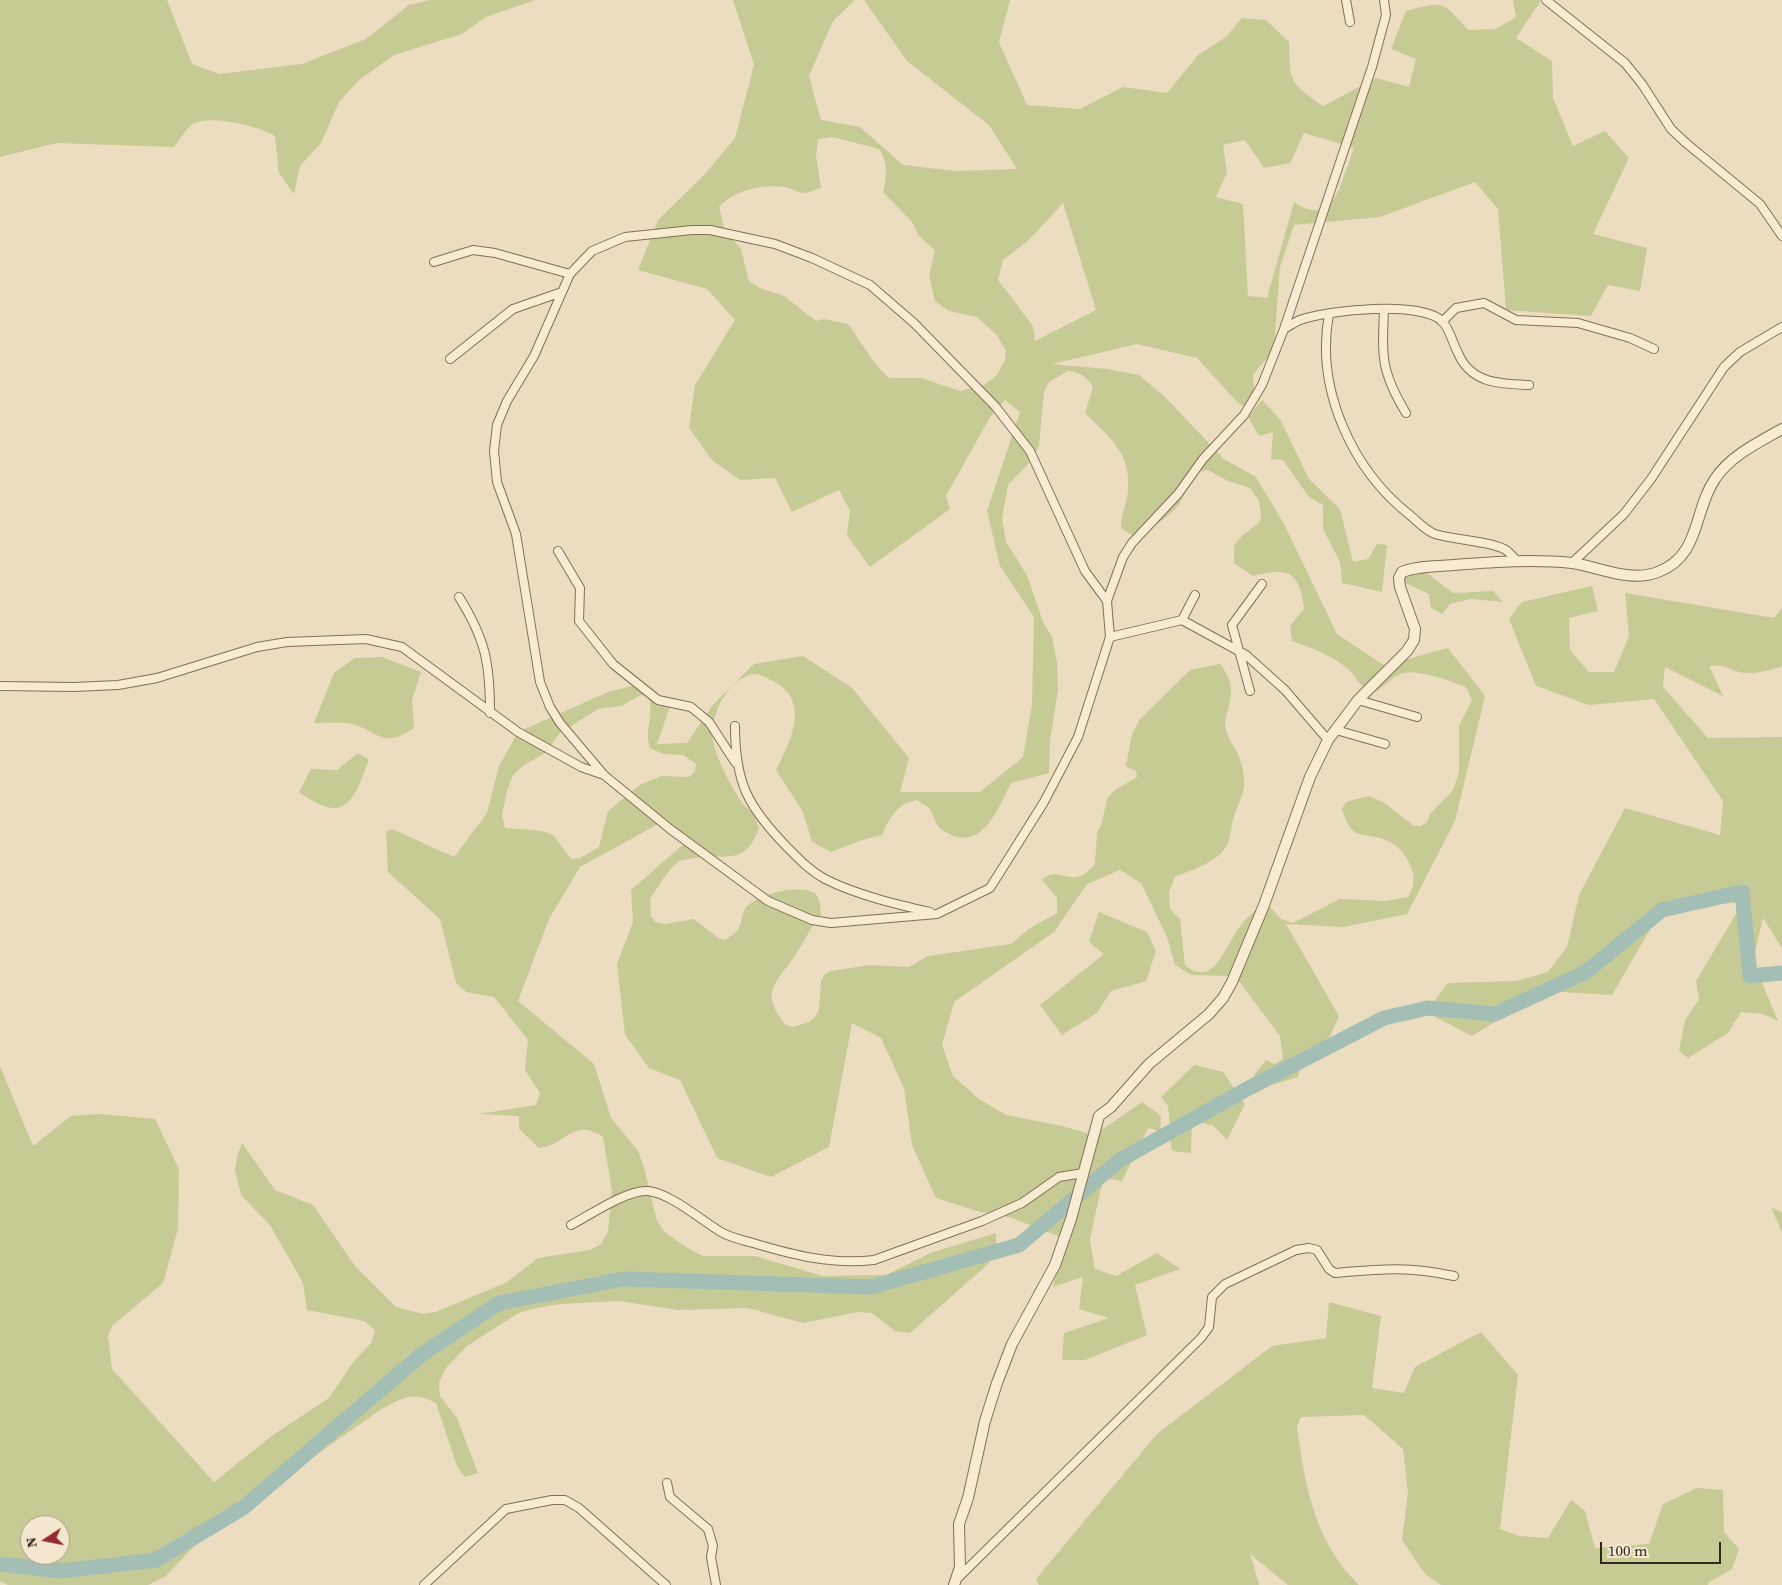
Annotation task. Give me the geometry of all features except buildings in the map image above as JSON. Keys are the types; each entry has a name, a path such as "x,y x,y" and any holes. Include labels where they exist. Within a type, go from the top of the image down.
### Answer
{"street":[{"path":"1346,0 1350,22"},
{"path":"1107,601 1085,571 1030,451 1014,428 914,323 870,284 775,244 710,230 648,233 625,237 592,251 570,274 534,356 507,401 497,425 494,468 502,500 516,534 534,655 545,695 571,738 604,775 670,829 768,901 793,913 812,920 831,922 937,914 990,888 1044,802 1078,737 1110,637 1107,601 1123,556 1132,543 1178,494 1203,460 1244,415 1253,401 1284,329 1372,67 1386,15 1384,0"},
{"path":"1546,0 1625,63 1642,84 1671,129 1760,204 1782,236"},
{"path":"434,262 473,250 495,252 570,274"},
{"path":"450,358 513,309 562,292"},
{"path":"1442,322 1456,308 1484,303 1516,320 1578,323 1630,338 1654,349"},
{"path":"1284,329 1300,320 1329,314 1364,310 1416,311 1429,314 1442,322 1461,362 1471,372 1482,379 1494,383 1529,385"},
{"path":"1384,310 1383,361 1387,379 1406,413"},
{"path":"1329,314 1325,344 1330,386 1337,411 1365,470 1398,507 1434,534 1505,549 1517,561"},
{"path":"1572,563 1624,514 1651,479 1724,367 1740,352 1782,327"},
{"path":"955,1582 960,1567 959,1524 968,1498 981,1439 997,1383 1012,1344 1055,1265 1071,1219 1099,1116 1111,1106 1149,1064 1209,1014 1228,990 1264,905 1310,777 1328,740 1358,700 1407,651 1414,640 1415,629 1400,587 1399,578 1402,572 1423,567 1538,560 1572,563 1636,577 1659,572 1683,556 1690,544 1708,494 1719,474 1728,463 1782,430"},
{"path":"558,551 580,588 579,621 614,664 658,700 691,707 709,722 737,766"},
{"path":"1250,692 1232,625 1262,584"},
{"path":"1182,620 1195,596"},
{"path":"460,597 477,626 483,643 487,660 490,713"},
{"path":"1110,637 1182,620 1237,648 1285,690 1328,740"},
{"path":"0,686 74,687 118,685 157,678 257,647 287,642 366,639 402,647 518,732 574,763 604,775"},
{"path":"1358,700 1417,717"},
{"path":"734,726 737,766 748,800 766,826 803,864 816,874 862,893 937,914"},
{"path":"1336,730 1386,744"},
{"path":"571,1224 633,1193 646,1191 660,1194 728,1235 786,1253 825,1261 874,1260 982,1221 1022,1203 1059,1177 1083,1173"},
{"path":"955,1582 1201,1338 1209,1326 1212,1297 1225,1284 1296,1250 1309,1248 1317,1250 1329,1269 1335,1273 1405,1268 1454,1276"},
{"path":"667,1483 670,1496 708,1529 713,1546 711,1557 716,1585"},
{"path":"424,1585 506,1509 552,1500 565,1500 579,1508 666,1585"}],"green space":[{"path":"0,0 167,0 192,64 219,74 302,64 366,39 409,5 430,0 535,0 486,17 462,34 394,55 359,80 339,102 321,143 300,166 294,194 279,173 275,136 247,125 223,121 212,120 195,123 186,130 174,147 57,143 0,157"},
{"path":"733,0 855,0 833,21 809,76 821,120 860,127 903,165 955,171 1017,169 989,125 907,61 864,0 1010,0 999,42 1027,105 1080,109 1123,87 1167,93 1198,55 1226,37 1242,18 1266,20 1289,42 1291,74 1294,80 1303,92 1323,106 1376,78 1409,87 1416,59 1391,49 1406,11 1435,5 1442,6 1453,13 1468,30 1496,29 1516,17 1513,0 1541,0 1516,38 1552,61 1553,98 1573,146 1605,131 1629,158 1593,234 1647,248 1640,291 1608,285 1591,316 1506,310 1498,209 1475,182 1380,217 1294,225 1280,267 1274,349 1253,375 1254,390 1246,407 1238,403 1197,358 1137,344 1052,364 1107,369 1139,375 1164,396 1224,459 1256,477 1284,524 1337,634 1388,668 1404,660 1448,648 1485,696 1455,821 1407,914 1344,927 1286,924 1339,1016 1326,1045 1303,1053 1298,1077 1257,1089 1254,1075 1266,1060 1275,1064 1283,1059 1280,1036 1235,976 1192,975 1175,965 1167,937 1141,883 1120,870 1087,884 1054,932 954,1002 942,1045 953,1076 979,1099 1006,1115 1062,1126 1094,1135 1142,1102 1161,1116 1160,1131 1148,1128 1122,1181 1103,1178 1090,1240 1095,1269 1116,1276 1157,1253 1180,1269 1135,1285 1147,1335 1085,1360 1062,1360 1064,1333 1109,1318 1079,1309 1083,1277 1053,1287 1063,1238 1012,1218 977,1211 936,1198 912,1145 904,1088 881,1038 852,1023 829,1147 771,1177 717,1158 680,1080 649,1068 625,1035 617,964 633,922 631,890 687,841 662,822 580,867 549,919 518,1001 594,1064 611,1118 638,1151 657,1221 666,1233 703,1256 755,1256 823,1276 886,1275 933,1252 996,1233 996,1250 988,1264 910,1333 895,1331 872,1313 858,1312 803,1323 748,1308 678,1310 619,1301 561,1304 531,1309 517,1314 467,1346 446,1368 439,1382 440,1396 457,1418 478,1473 465,1477 457,1466 436,1403 421,1397 403,1398 383,1408 209,1530 166,1576 148,1585 8,1585 0,1581 0,1066 33,1146 71,1116 100,1114 155,1119 179,1169 178,1229 163,1283 112,1326 108,1336 112,1369 214,1482 273,1435 329,1398 353,1362 371,1343 375,1330 364,1321 307,1310 303,1283 270,1225 241,1195 235,1171 237,1156 242,1143 275,1190 313,1205 355,1266 396,1307 423,1314 436,1312 507,1282 538,1258 590,1250 601,1244 608,1232 612,1191 603,1137 593,1132 577,1131 549,1146 539,1148 519,1129 519,1116 479,1114 536,1105 540,1093 525,1070 528,1040 494,997 466,992 456,983 440,919 388,872 386,832 392,829 454,857 487,813 499,766 518,732 608,692 644,683 671,704 657,744 687,743 712,706 733,685 754,664 803,656 852,688 909,758 900,792 980,792 1023,757 1032,705 1034,617 1000,566 987,511 1020,412 1005,400 989,419 946,496 950,509 870,567 847,535 850,511 839,490 792,512 775,478 740,480 713,461 689,428 695,385 735,320 707,289 638,270 658,220 705,174 735,138 754,65","holes":["1304,133 1354,148 1339,190 1328,209 1310,210 1294,202 1267,298 1248,296 1243,204 1216,197 1227,173 1223,145 1245,140 1264,168 1290,163","833,137 879,149 884,159 886,170 883,192 912,222 919,236 935,250 929,275 935,301 949,311 977,317 997,335 1006,351 1005,360 997,375 984,385 960,391 921,378 889,378 877,366 848,324 824,319 816,321 784,296 762,289 749,281 741,249 725,231 719,207 740,192 767,186 784,187 806,193 821,188 816,155 818,139","1063,203 1096,310 1035,341 1033,326 998,280 1003,260 1030,239","1068,371 1072,371 1082,375 1093,387 1085,413 1117,446 1126,465 1128,490 1121,528 1136,538 1164,519 1175,509 1181,500 1194,472 1208,470 1228,481 1250,488 1259,501 1261,516 1259,523 1243,535 1234,545 1234,563 1253,576 1283,572 1295,579 1302,596 1304,609 1290,626 1292,641 1337,661 1350,671 1365,689 1372,693 1401,674 1416,673 1434,676 1466,687 1472,700 1459,726 1459,772 1453,790 1430,814 1427,822 1421,826 1414,826 1383,802 1369,796 1346,802 1342,809 1345,819 1352,830 1390,842 1408,860 1413,875 1413,886 1408,897 1386,901 1340,899 1293,923 1281,919 1266,903 1262,904 1240,926 1217,964 1203,972 1195,971 1185,965 1180,919 1170,909 1169,892 1175,877 1213,860 1224,849 1228,843 1244,785 1240,760 1230,740 1225,724 1231,691 1227,675 1220,664 1190,670 1140,719 1132,734 1126,766 1136,771 1137,777 1115,790 1107,799 1101,826 1097,832 1095,864 1084,874 1077,877 1052,874 1042,880 1057,898 1057,913 1030,928 1011,944 928,956 909,967 869,965 832,971 825,974 821,981 819,1010 815,1017 809,1022 793,1027 786,1025 773,1004 773,988 821,914 820,902 814,893 807,890 788,890 758,899 745,909 739,929 725,940 718,938 694,919 665,924 655,922 651,916 650,899 674,865 682,860 739,854 753,841 759,828 755,817 741,802 724,772 713,741 714,722 721,702 726,693 741,679 749,675 760,675 784,688 791,698 795,709 792,734 776,770 803,812 812,842 831,852 862,840 882,835 895,812 904,804 917,800 930,809 937,825 941,829 955,836 966,838 977,834 985,827 1000,806 1011,783 1049,773 1050,741 1058,690 1057,662 1052,637 1043,622 1027,575 1006,542 1002,518 1008,485 1030,462 1039,446 1044,392 1049,382","641,695 649,697 648,741 650,748 664,754 683,755 696,764 695,771 689,777 661,776 640,785 608,811 599,847 580,858 573,859 551,834 532,830 505,828 502,815 507,791 513,775 524,765 544,754 560,733 598,709 621,706"]},
{"path":"1262,400 1280,419 1309,479 1340,509 1353,562 1368,559 1377,544 1387,545 1382,592 1342,583 1340,562 1323,529 1323,505 1309,497 1283,460 1271,459 1273,432 1259,436 1248,417"},
{"path":"1423,570 1453,593 1493,591 1503,602 1471,599 1450,604 1442,614 1431,608 1429,594 1403,582 1404,573"},
{"path":"1592,586 1598,611 1569,618 1570,650 1589,672 1614,672 1629,636 1625,593 1774,618 1782,608 1782,666 1766,671 1749,673 1739,672 1723,666 1709,666 1723,696 1665,667 1663,687 1708,738 1782,737 1782,948 1763,918 1753,961 1778,1021 1763,1014 1741,1012 1728,1033 1688,1058 1679,1051 1685,1020 1699,999 1696,981 1743,902 1707,905 1666,902 1612,995 1545,991 1472,1036 1426,1012 1448,983 1516,981 1548,972 1567,947 1579,895 1625,808 1720,835 1723,801 1654,699 1589,705 1536,686 1509,619 1522,602"},
{"path":"382,657 421,672 412,700 414,728 403,735 386,738 356,725 346,723 314,723 334,673 355,658"},
{"path":"358,753 369,760 355,793 343,806 336,808 323,806 299,792 311,769 337,770"},
{"path":"1099,912 1147,932 1156,951 1146,981 1111,991 1097,1013 1062,1035 1040,1005 1104,954 1089,942"},
{"path":"1194,1065 1223,1072 1245,1104 1227,1140 1214,1126 1192,1120 1191,1153 1172,1151 1168,1106 1161,1097"},
{"path":"1771,1207 1782,1213 1782,1233"},
{"path":"1329,1302 1381,1316 1372,1388 1404,1393 1415,1367 1481,1332 1518,1375 1500,1529 1519,1536 1548,1538 1571,1500 1585,1511 1595,1548 1649,1544 1663,1504 1697,1488 1723,1490 1724,1532 1739,1549 1732,1569 1708,1583 1708,1585 1441,1585 1425,1574 1402,1540 1408,1493 1403,1449 1364,1415 1301,1417 1297,1426 1308,1491 1314,1511 1331,1550 1359,1585 1288,1585 1250,1554 1259,1585 1039,1585 1036,1579 1157,1434 1272,1346 1326,1338"}],"waterway":[{"path":"0,1564 61,1571 156,1560 243,1508 421,1355 499,1303 624,1279 871,1287 1019,1245 1120,1160 1247,1089 1384,1018 1428,1008 1495,1014 1586,972 1662,910 1742,892 1750,976 1782,973"}]}
